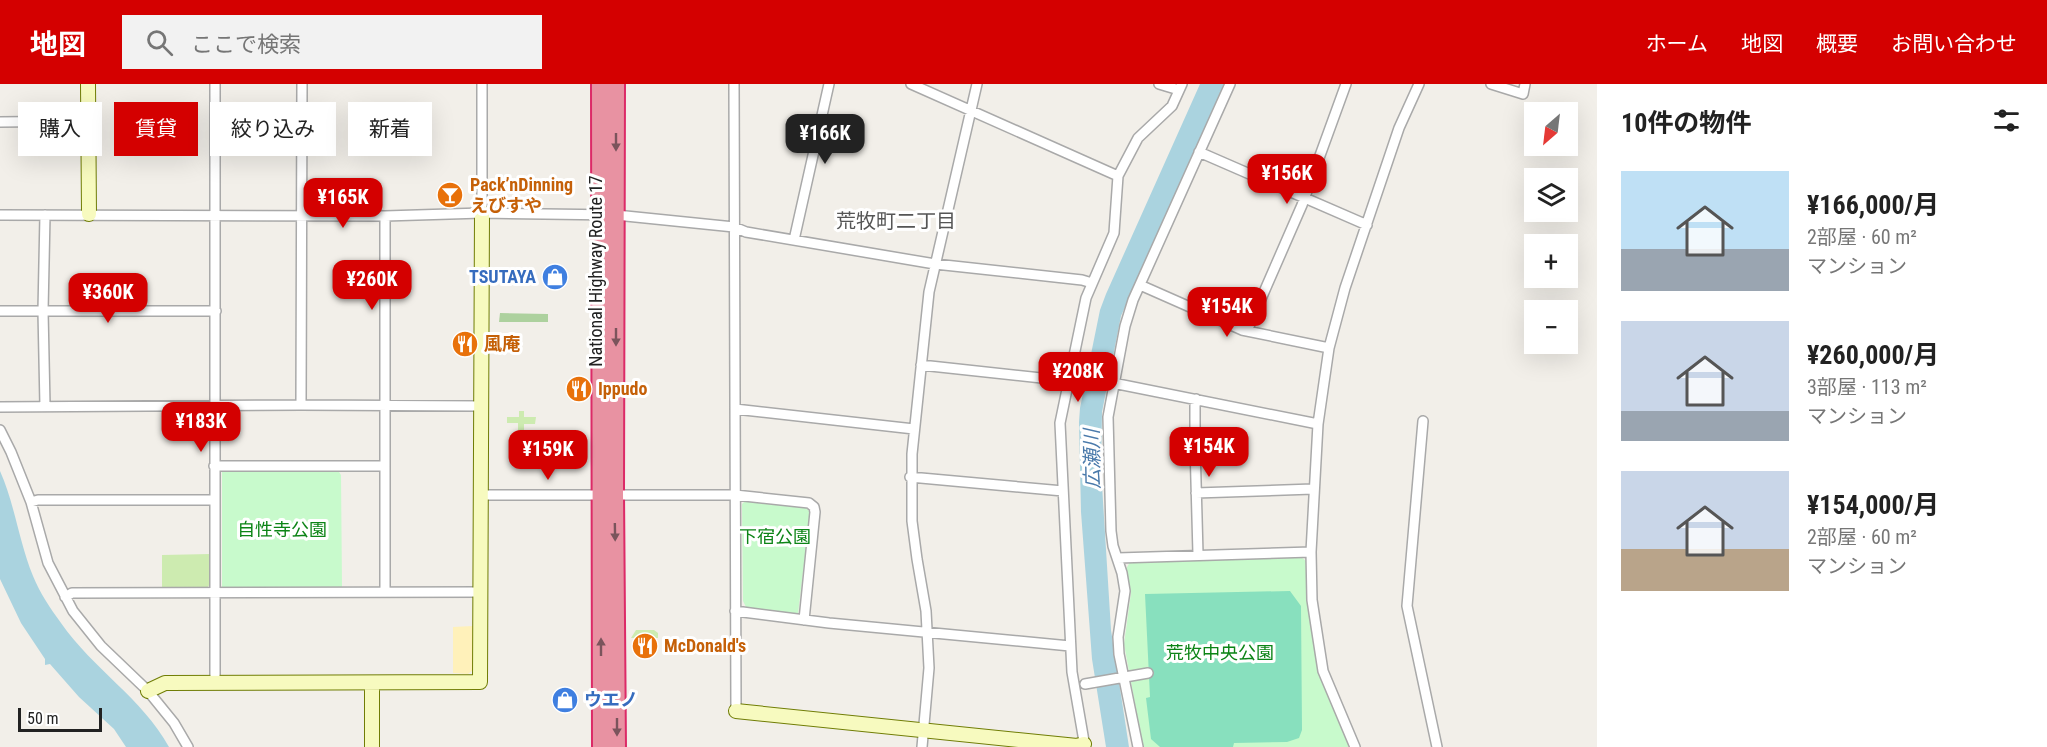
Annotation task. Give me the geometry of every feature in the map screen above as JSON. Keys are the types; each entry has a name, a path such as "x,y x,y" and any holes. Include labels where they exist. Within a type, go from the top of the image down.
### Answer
{"highway":[{"name":"National Highway Route 17","path":"600,84 608,215 608,495 601,747"},
{"name":"National Highway Route 17","path":"608,215 616,84"},
{"name":"National Highway Route 17","path":"608,495 617,747"}],"street":[{"path":"88,84 88,102"},
{"path":"215,84 215,681"},
{"path":"301,405 302,84"},
{"path":"148,691 165,683 215,681 480,682 482,84"},
{"path":"734,84 736,711 1077,746 1084,746 1072,672 1059,428 1083,306 1114,233 1118,176 1138,138 1172,106 1180,87 1159,84"},
{"path":"794,240 829,84"},
{"path":"911,84 1118,176"},
{"path":"922,747 929,668 928,632 914,540 910,477 927,308 977,84"},
{"path":"1138,747 1122,677 1118,636 1125,591 1111,531 1108,490 1108,417 1125,326 1140,285 1230,84"},
{"path":"1247,331 1305,198 1346,84"},
{"path":"1355,747 1321,665 1311,591 1313,489 1318,424 1329,348 1345,288 1399,128 1419,84"},
{"path":"1491,84 1522,94 1525,84"},
{"path":"0,122 18,122"},
{"path":"1199,152 1367,225"},
{"path":"88,156 88,214"},
{"path":"0,215 385,216 482,213 608,215 734,227 746,232 935,264 1092,283"},
{"path":"45,215 43,311 45,406"},
{"path":"385,216 385,592"},
{"path":"1140,285 1247,331 1329,348"},
{"path":"0,311 216,311"},
{"path":"921,365 1069,381 1113,383 1318,424"},
{"path":"1196,399 1194,406 1198,554"},
{"path":"0,407 481,406"},
{"path":"735,409 914,429"},
{"path":"1423,421 1407,606 1437,747"},
{"path":"0,430 31,502 48,563 73,611 101,646 148,691 174,723 188,747"},
{"path":"214,466 385,466"},
{"path":"910,477 1063,491"},
{"path":"1196,493 1313,489"},
{"path":"482,495 735,495 809,502 815,512 804,620"},
{"path":"31,502 48,500 214,500"},
{"path":"1118,558 1311,552"},
{"path":"65,597 72,593 482,592"},
{"path":"735,611 1070,646"},
{"path":"1089,683 1148,673"},
{"path":"372,683 372,747"}],"green space":[{"path":"500,313 548,314 548,322 499,322"},
{"path":"519,411 524,411 524,417 536,417 535,424 524,424 524,430 518,430 518,423 507,423 507,417 519,417"},
{"name":"自性寺公園","path":"222,472 339,472 341,475 342,587 222,587"},
{"name":"下宿公園","path":"745,501 805,507 810,512 798,614 747,609 743,601 742,504"},
{"path":"210,554 211,583 206,589 162,588 162,555"},
{"name":"荒牧中央公園","path":"1301,557 1306,561 1306,585 1318,671 1350,745 1348,747 1143,747 1124,644 1131,593 1126,569 1130,562"},
{"name":"荒牧中央公園","path":"1290,591 1301,606 1302,730 1299,738 1287,742 1234,743 1233,747 1160,747 1151,739 1146,698 1150,697 1145,594"},
{"path":"636,630 654,630 658,633 658,638 631,638"}],"sand":[{"path":"473,626 474,669 468,674 453,673 453,627"}],"water":[{"name":"広瀬川","path":"1200,84 1224,84 1121,316 1102,412 1101,469 1111,630 1129,747 1106,747 1092,659 1081,512 1080,408 1100,310"},
{"path":"0,471 10,497 28,563 46,600 74,640 145,713 169,747 126,747 114,729 79,697 50,664 45,665 45,659 21,623 0,579"}],"place":[{"name":"Pack’nDinning えびすや","path":"450,195"},
{"name":"TSUTAYA","path":"555,277"},
{"name":"風庵","path":"465,344"},
{"name":"Ippudo","path":"579,389"},
{"name":"McDonald's","path":"645,646"},
{"name":"ウエノ","path":"565,700"}],"district":[{"name":"荒牧町二丁目","path":"896,221"}]}
